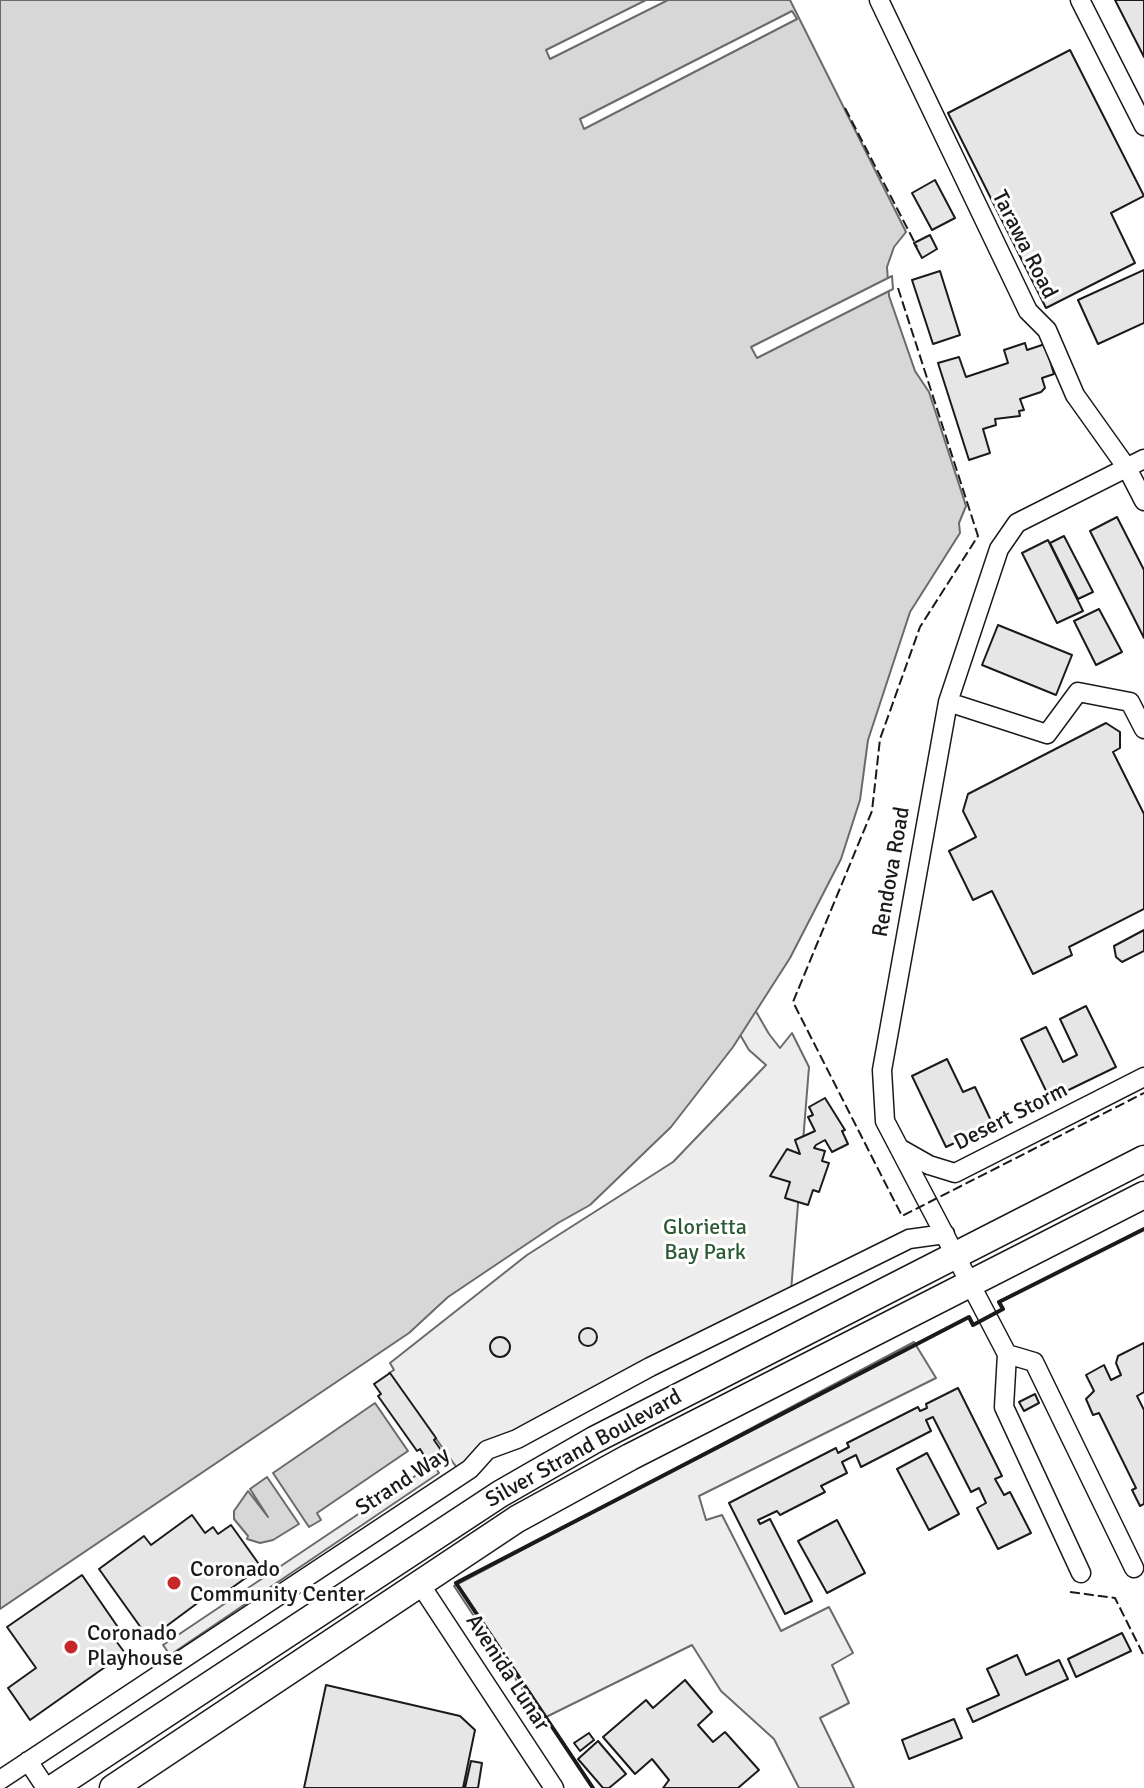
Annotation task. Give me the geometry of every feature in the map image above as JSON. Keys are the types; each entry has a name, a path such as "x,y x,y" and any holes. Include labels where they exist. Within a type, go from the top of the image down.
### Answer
{"highway":[{"name":"Silver Strand Boulevard","path":"53,1788 500,1494 950,1244 1144,1159"},
{"name":"Silver Strand Boulevard","path":"113,1788 517,1519 1144,1195"}],"street":[{"name":"Tarawa Road","path":"879,0 1028,311 1047,330 1075,395 1136,464 1144,501"},
{"path":"1080,0 1144,126"},
{"name":"Rendova Road","path":"1007,1354 885,1121 882,1070 948,702 999,549 1017,523 1136,464"},
{"path":"948,702 1047,734 1078,692 1130,702 1144,729"},
{"name":"Desert Storm","path":"899,1148 929,1165 955,1173 1144,1077"},
{"name":"Strand Way","path":"0,1780 470,1469 487,1450 517,1439 664,1360 909,1239 950,1244"},
{"path":"1081,1573 1004,1407 1007,1354 1034,1362 1134,1568"},
{"name":"Avenida Lunar","path":"420,1584 554,1788"},
{"path":"28,1761 46,1788"}],"shaded area":[{"path":"0,0 790,0 906,232 894,247 887,267 889,296 915,371 929,392 966,506 959,523 960,533 910,612 868,740 860,800 841,859 790,958 733,1047 671,1127 590,1205 448,1297 409,1333 0,1609"},
{"name":"Glorietta Bay Park","path":"721,951 769,1034 780,1048 792,1033 809,1067 791,1291 457,1468 389,1373 394,1370 390,1363 527,1255 673,1162 766,1065 749,1050 698,963"},
{"path":"914,1342 936,1378 699,1496 706,1520 722,1515 781,1631 829,1607 853,1653 832,1665 849,1703 820,1718 854,1788 799,1788 774,1739 721,1691 692,1645 542,1719 454,1586"},
{"path":"375,1403 408,1451 317,1513 321,1520 309,1527 273,1473"},
{"path":"433,1464 439,1473 170,1655 163,1645"},
{"path":"267,1477 299,1524 273,1540 260,1543 247,1539 248,1536 234,1519 234,1511 248,1491 268,1517 250,1489"}],"pier":[{"path":"646,0 668,0 550,59 546,50"},
{"path":"792,11 797,19 584,129 580,119"},
{"path":"892,276 893,289 757,358 751,347"}],"building":[{"path":"1115,0 1144,0 1144,57"},
{"path":"1070,50 1144,196 1111,213 1135,263 1046,308 948,113"},
{"path":"935,180 955,218 932,230 912,193"},
{"path":"930,235 937,249 922,258 914,243"},
{"path":"1144,270 1144,323 1098,344 1078,300"},
{"path":"940,271 960,335 933,344 912,280"},
{"path":"1025,343 1027,350 1045,344 1054,374 1042,378 1045,388 1041,392 1020,399 1024,410 1019,411 1020,416 995,419 996,425 983,429 990,453 969,460 938,363 959,357 966,377 1008,363 1004,350"},
{"path":"1117,517 1144,570 1144,638 1090,531"},
{"path":"1064,536 1093,592 1078,599 1050,543"},
{"path":"1048,540 1083,611 1057,623 1022,553"},
{"path":"1099,609 1122,652 1096,665 1074,621"},
{"path":"998,625 1072,655 1056,695 982,665"},
{"path":"1106,723 1120,732 1120,748 1113,752 1144,814 1144,909 1069,947 1072,955 1033,974 992,891 973,900 949,851 976,837 963,811 968,794"},
{"path":"1144,930 1144,951 1122,962 1116,957 1114,946"},
{"path":"1086,1006 1116,1067 1050,1099 1021,1039 1046,1027 1063,1062 1077,1055 1060,1019"},
{"path":"947,1059 963,1092 975,1087 993,1125 946,1147 912,1076"},
{"path":"825,1098 845,1130 842,1131 848,1144 832,1152 825,1140 814,1148 825,1151 822,1161 829,1163 819,1192 813,1190 808,1205 785,1198 790,1182 770,1176 787,1149 800,1154 795,1140 815,1131 808,1117 813,1115 809,1107"},
{"path":"588,1328 597,1337 588,1346 579,1337"},
{"path":"500,1337 507,1340 510,1347 507,1354 500,1357 493,1354 490,1347 493,1340"},
{"path":"1144,1343 1144,1392 1137,1396 1144,1410 1144,1504 1140,1506 1132,1490 1136,1488 1099,1413 1093,1415 1086,1399 1094,1391 1086,1375 1104,1365 1111,1380 1121,1375 1116,1363 1118,1356"},
{"path":"390,1373 436,1438 434,1440 441,1450 427,1460 420,1449 417,1451 378,1396 381,1394 374,1384"},
{"path":"958,1388 1002,1476 995,1479 1004,1495 1010,1492 1031,1533 998,1549 977,1508 986,1503 979,1488 971,1492 933,1417 926,1420 931,1431 861,1467 856,1455 842,1462 847,1473 821,1486 825,1492 780,1515 777,1511 758,1520 760,1524 770,1519 812,1601 785,1614 729,1503 836,1448 838,1453 849,1447 847,1443 918,1407 920,1411 927,1408 926,1404"},
{"path":"1035,1394 1039,1403 1024,1411 1019,1402"},
{"path":"927,1453 959,1514 929,1530 897,1469"},
{"name":"Coronado Community Center","path":"192,1515 205,1533 213,1527 218,1534 231,1525 261,1567 212,1602 207,1596 149,1639 99,1569 144,1536 151,1545"},
{"path":"837,1520 865,1573 827,1593 798,1541"},
{"name":"Coronado Playhouse","path":"82,1575 124,1636 116,1641 125,1653 30,1720 8,1688 36,1668 7,1627"},
{"path":"1122,1633 1131,1651 1076,1677 1068,1659"},
{"path":"1017,1655 1026,1675 1059,1660 1068,1679 973,1722 967,1709 999,1695 987,1669"},
{"path":"685,1680 712,1712 698,1725 713,1742 725,1732 759,1770 738,1788 663,1788 669,1780 652,1759 635,1774 603,1737 646,1700 653,1708"},
{"path":"326,1685 460,1716 475,1730 463,1788 304,1788"},
{"path":"954,1719 962,1738 909,1759 902,1740"},
{"path":"589,1733 594,1740 580,1751 574,1743"},
{"path":"598,1741 626,1774 609,1788 603,1788 578,1759"},
{"path":"471,1761 482,1763 478,1788 465,1788"}],"fence":[{"path":"845,108 917,247"},
{"path":"898,288 978,536 920,627 880,739 872,811 793,1002 902,1216 1144,1093"},
{"path":"1070,1592 1115,1598 1144,1656"}],"wall":[{"path":"593,1788 456,1583 969,1317 973,1325 1003,1309 999,1302 1144,1229"}],"place":[{"name":"Coronado Community Center","path":"174,1583"},
{"name":"Coronado Playhouse","path":"71,1647"}]}
